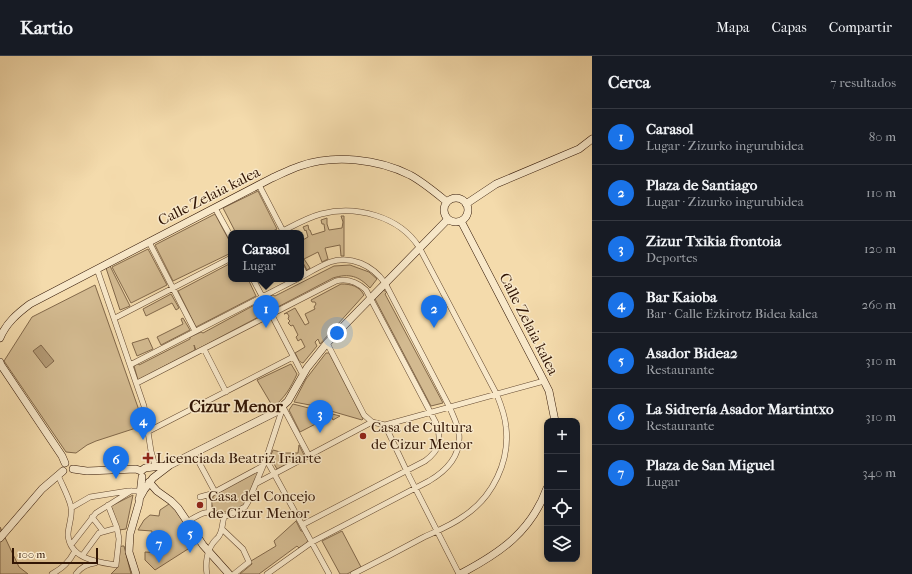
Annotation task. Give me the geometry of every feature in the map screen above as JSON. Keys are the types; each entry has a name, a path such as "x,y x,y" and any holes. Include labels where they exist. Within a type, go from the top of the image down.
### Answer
{"street":[{"path":"466,204 496,184 579,149 592,139"},
{"name":"Calle Zelaia kalea","path":"0,338 9,322 30,304 259,185 301,165 326,160 347,160 381,164 411,175 447,202"},
{"path":"259,185 281,230"},
{"path":"453,199 459,199 466,204 467,212 465,218 460,221 455,222 448,219 444,214 444,208 447,202 453,199"},
{"path":"215,208 228,232"},
{"path":"285,230 301,221 319,214 343,210 366,212 391,222 406,232 420,247 497,395 506,428 506,449 500,472 490,491 475,508 437,531 353,574"},
{"path":"139,499 151,480 170,465 276,412 283,407 291,397 314,358 327,343 370,297 448,219"},
{"name":"Calle Zelaia kalea","path":"460,221 544,381 554,418"},
{"path":"149,242 195,331"},
{"path":"117,317 228,260"},
{"path":"267,574 312,542 443,472 455,455 459,440 457,426 450,408 385,283 379,276 366,265 347,260 338,260 328,263 304,275"},
{"path":"97,269 144,406 149,431 153,471 151,480 157,491 171,501 228,574"},
{"path":"137,383 336,281 347,280 360,284 370,297 439,431 440,438 438,446 431,456 406,471 302,525"},
{"path":"254,282 303,375"},
{"path":"130,365 291,282"},
{"path":"327,343 364,414 372,422 385,425 544,381"},
{"path":"204,349 226,392"},
{"path":"149,431 293,357"},
{"path":"0,363 62,456 62,470 71,508 68,535 71,545 75,551 82,556 97,562 116,565 119,539 117,528 108,505"},
{"path":"283,407 309,456"},
{"path":"187,522 198,515 209,512 224,517 245,507 257,483 283,407"},
{"path":"257,483 372,422"},
{"path":"385,425 406,471 460,574 492,556 514,538 536,512 546,490"},
{"path":"194,453 213,493"},
{"path":"266,459 329,574"},
{"path":"136,574 129,552 130,534 139,499 142,474 145,468 170,465"},
{"path":"200,497 213,493 263,466"},
{"path":"62,470 69,473 73,469 87,471 136,469 147,480 151,480"},
{"path":"0,538 42,489 62,470"},
{"path":"71,545 92,517 130,491"},
{"path":"71,508 90,497 140,491"},
{"path":"209,512 209,498 213,493"},
{"path":"92,517 103,531"},
{"path":"207,574 206,568 208,550 220,535 224,517"},
{"path":"82,556 99,533 117,528"},
{"path":"222,529 243,549 249,562 234,574"},
{"path":"119,539 130,534"},
{"path":"52,574 62,569 75,551"},
{"path":"76,574 87,564 97,562"}],"shaded area":[{"path":"258,191 277,229 234,230 223,208"},
{"path":"215,214 228,238 228,254 173,281 155,245"},
{"path":"341,216 344,216 344,256 341,256 340,245 325,248 328,259 322,262 318,252 304,259 304,239 308,237 306,230 305,231 303,227 308,225 312,235 325,231 324,224 322,224 321,220 327,218 329,230 342,228 343,222"},
{"path":"148,249 167,285 131,303 112,267"},
{"path":"304,259 310,268 307,270 304,264"},
{"path":"228,265 228,282 249,282 256,296 196,327 178,291"},
{"path":"350,265 369,272 377,279 370,288 358,278 344,276 333,278 272,310 265,298 273,295 275,296 334,266"},
{"path":"110,266 130,306 120,310 106,268"},
{"path":"341,284 354,286 360,289 364,295 320,344 318,339 315,342 317,346 303,363 299,360 295,353 305,347 301,339 298,341 296,337 298,335 293,325 291,326 288,323 290,321 288,319 289,316 287,313 284,314 295,308 305,325 309,323 305,314 315,309 314,307 316,304 311,300"},
{"path":"95,285 141,416 133,424 136,428 96,441 87,445 76,453 66,452 4,361 32,317"},
{"path":"383,290 387,292 385,294 443,403 431,406 375,299"},
{"path":"171,294 179,308 176,310 172,303 146,316 143,309"},
{"path":"260,302 266,313 196,350 194,345 195,350 138,380 134,366 138,363 139,365 190,339 190,337 201,332 203,333"},
{"path":"183,318 190,330 161,345 157,337 183,324 181,319"},
{"path":"148,338 153,349 137,356 132,343"},
{"path":"41,345 54,361 46,368 33,351"},
{"path":"326,353 329,353 363,419 362,420 294,402 306,379"},
{"path":"291,364 297,374 287,392 273,407 257,380"},
{"path":"293,404 340,416 333,420 331,416 300,432 289,410"},
{"path":"299,445 304,455 277,469 270,457 273,450 284,453 298,453"},
{"path":"257,471 258,473 249,497 244,504 239,508 227,512 221,512 213,507 212,502 214,495"},
{"path":"133,495 126,529 119,530 111,506"},
{"path":"169,504 180,515 199,542 155,570 145,560 145,552 161,553 161,549 149,548 152,531 138,530 144,520 150,515 159,516 160,510"},
{"path":"296,521 308,540 306,544 299,548 297,546 259,574 240,574 252,564 251,561 276,546 274,541"},
{"path":"0,527 19,567 28,574 0,574"},
{"path":"342,531 361,567 347,574 340,574 322,541"},
{"path":"124,546 131,574 111,574 117,568 120,547"}],"place":[{"name":"Carasol","path":"266,328"},
{"name":"Plaza de Santiago","path":"434,328"},
{"name":"Zizur Txikia frontoia","path":"320,433"},
{"name":"Casa de Cultura de Cizur Menor","path":"363,436"},
{"name":"Bar Kaioba","path":"143,440"},
{"name":"Licenciada Beatriz Iriarte","path":"148,458"},
{"name":"La Sidrería Asador Martintxo","path":"116,479"},
{"name":"Casa del Concejo de Cizur Menor","path":"200,505"},
{"name":"Asador Bidea2","path":"190,553"},
{"name":"Plaza de San Miguel","path":"159,563"}],"district":[{"name":"Cizur Menor","path":"236,406"}]}
